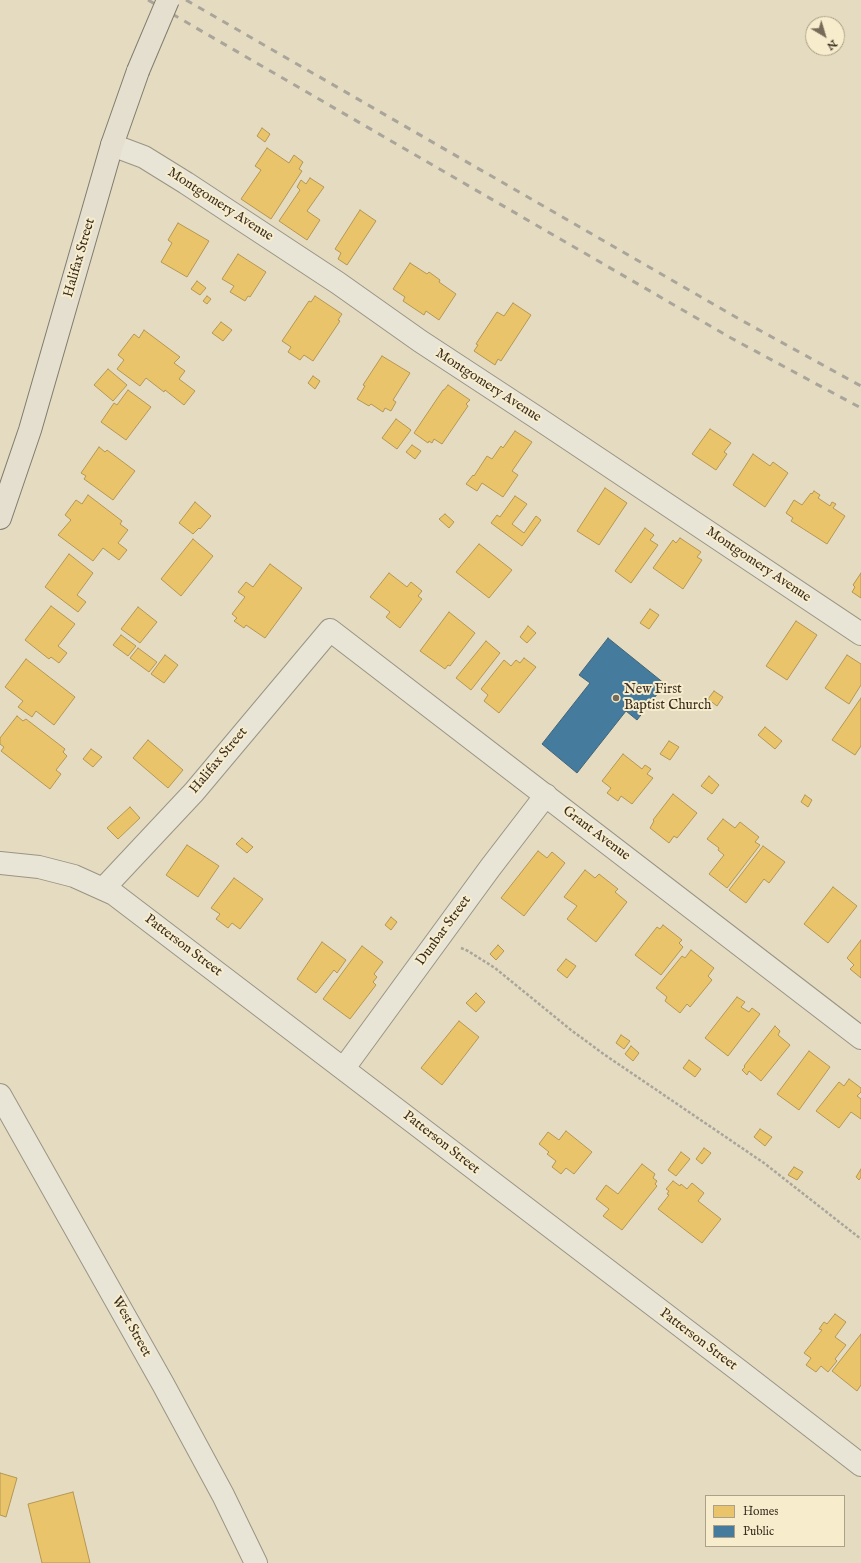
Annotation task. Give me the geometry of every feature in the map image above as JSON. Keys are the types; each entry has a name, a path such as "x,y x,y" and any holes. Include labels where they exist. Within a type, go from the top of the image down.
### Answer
{"main road":[{"name":"Halifax Street","path":"0,518 30,430 112,145 138,71 168,0"}],"street":[{"name":"Montgomery Avenue","path":"112,145 144,157 186,182 338,283 420,341 861,634"},
{"name":"Grant Avenue","path":"330,630 861,1038"},
{"name":"Halifax Street","path":"104,888 194,792 330,630"},
{"name":"Dunbar Street","path":"344,1068 490,868 546,795"},
{"name":"Patterson Street","path":"0,863 53,870 74,876 104,888 114,894 344,1068 861,1465"},
{"name":"West Street","path":"0,1095 167,1391 223,1495 256,1563"}],"path":[{"path":"438,940 468,951 495,968 571,1030 605,1055 764,1163 861,1239"}],"building: Homes":[{"path":"262,128 270,134 265,142 257,136"},
{"path":"267,148 289,163 294,155 303,162 299,169 302,171 271,219 241,199 261,170 255,166"},
{"path":"310,178 324,187 307,211 320,220 307,240 279,221 300,190 297,187 301,180 306,184"},
{"path":"360,210 376,221 347,265 338,259 341,253 335,249"},
{"path":"178,223 209,241 187,277 161,262 172,243 168,240"},
{"path":"238,254 266,272 250,297 248,296 245,301 230,292 234,286 222,279"},
{"path":"410,263 427,274 429,272 440,280 439,282 456,294 439,320 426,311 424,315 403,301 405,297 393,289"},
{"path":"197,281 206,288 200,295 191,289"},
{"path":"207,296 211,299 207,304 203,301"},
{"path":"315,296 342,314 338,320 340,321 313,361 304,355 300,360 288,352 291,347 282,341 309,301 311,302"},
{"path":"513,303 531,315 501,361 498,359 495,365 474,351 478,345 476,344 497,312 504,316"},
{"path":"221,322 232,330 223,341 212,333"},
{"path":"144,330 180,357 174,363 185,371 179,379 195,391 184,405 165,390 164,392 146,378 140,386 117,369 124,360 118,355 134,334 139,338"},
{"path":"382,356 410,373 393,400 396,402 391,411 385,408 383,412 371,404 369,406 357,399 365,386 363,385"},
{"path":"108,369 127,385 113,401 94,385"},
{"path":"313,376 320,381 315,389 308,383"},
{"path":"448,385 470,400 466,404 468,406 442,444 434,439 432,443 429,441 428,443 414,433"},
{"path":"128,390 151,407 126,440 101,422 114,403 117,405"},
{"path":"396,419 411,430 397,449 382,438"},
{"path":"710,429 731,443 724,452 727,454 716,470 692,454"},
{"path":"515,431 532,442 512,471 518,475 503,497 482,483 477,491 466,484 473,475 474,476 487,456 492,459 501,446 503,448"},
{"path":"412,445 421,451 415,459 406,452"},
{"path":"99,447 105,452 107,450 135,471 113,500 84,479 86,476 81,473"},
{"path":"753,454 770,466 773,462 788,473 765,507 733,485"},
{"path":"605,488 627,503 599,545 577,531"},
{"path":"814,491 820,495 818,498 830,506 832,502 836,504 833,508 845,516 827,544 791,521 793,518 786,513 794,500 802,505"},
{"path":"88,495 122,521 120,524 128,530 118,543 127,550 119,560 103,548 93,561 58,535 71,520 65,515 76,500 82,504"},
{"path":"515,496 527,504 512,524 524,533 536,516 541,520 522,546 491,523 497,515 500,517"},
{"path":"195,502 211,516 200,529 199,528 193,534 179,523"},
{"path":"445,514 454,522 449,528 439,519"},
{"path":"645,528 654,535 650,540 658,545 631,583 615,571"},
{"path":"680,538 701,552 697,557 702,560 683,589 653,568 673,540 676,543"},
{"path":"193,539 213,556 181,596 161,579"},
{"path":"479,544 512,570 489,598 456,572"},
{"path":"69,554 93,573 77,595 86,602 78,612 45,587"},
{"path":"270,564 302,588 265,638 246,625 244,628 234,621 237,618 232,614 245,597 238,592 246,582 253,587"},
{"path":"389,573 407,587 411,582 422,591 418,596 422,599 400,628 386,617 390,612 370,597"},
{"path":"861,573 861,598 852,592 855,587 853,585"},
{"path":"51,606 75,624 58,646 67,653 59,663 51,657 49,659 25,640"},
{"path":"138,607 157,622 140,643 121,629"},
{"path":"650,609 659,615 649,629 640,623"},
{"path":"449,612 475,633 450,666 448,665 445,669 420,651"},
{"path":"796,621 817,635 787,680 766,666"},
{"path":"528,626 536,633 527,643 520,637"},
{"path":"121,635 136,646 128,656 113,645"},
{"path":"486,641 500,653 471,690 456,678"},
{"path":"138,648 157,662 149,672 130,658"},
{"path":"165,655 178,665 164,683 151,674"},
{"path":"847,655 861,664 861,685 849,704 825,688"},
{"path":"524,658 536,667 499,713 484,701 488,695 481,689 504,660 511,666 516,660 520,663"},
{"path":"26,659 75,697 54,725 36,711 32,717 18,707 23,701 5,687"},
{"path":"714,691 723,697 717,706 708,699"},
{"path":"861,698 861,746 855,755 832,740"},
{"path":"17,716 23,721 26,719 65,749 63,752 67,756 56,770 61,774 50,789 1,751 4,747 0,744 0,738"},
{"path":"765,727 782,741 775,749 758,735"},
{"path":"148,740 183,770 168,788 133,758"},
{"path":"669,741 679,747 670,760 660,754"},
{"path":"91,749 102,757 93,767 83,759"},
{"path":"623,754 642,769 645,765 651,769 647,774 653,778 632,804 621,796 618,801 607,793 611,788 602,781"},
{"path":"709,776 719,785 712,794 701,786"},
{"path":"673,794 697,813 677,838 674,836 669,843 650,828 654,821 653,820"},
{"path":"805,795 812,800 808,807 801,802"},
{"path":"130,807 140,818 118,839 107,828"},
{"path":"723,819 735,828 740,822 759,837 755,842 760,845 727,888 709,874 724,855 718,850 719,848 707,839"},
{"path":"242,838 253,847 247,853 236,844"},
{"path":"187,845 219,866 198,897 166,875"},
{"path":"763,846 785,862 769,883 764,879 746,903 729,890"},
{"path":"538,851 547,858 552,852 565,863 524,916 501,898"},
{"path":"585,870 595,878 599,874 618,889 615,892 627,902 596,942 567,919 577,906 564,897"},
{"path":"234,878 263,899 240,929 232,923 228,928 216,919 220,914 211,908"},
{"path":"833,887 857,906 828,943 804,924"},
{"path":"391,917 397,922 391,930 385,925"},
{"path":"663,925 682,940 679,943 683,947 661,975 635,955 657,927 660,929"},
{"path":"861,940 861,978 850,969 854,965 847,958"},
{"path":"322,942 346,960 337,973 334,970 316,993 297,979"},
{"path":"498,945 504,951 496,960 490,954"},
{"path":"362,946 383,962 374,974 377,977 373,982 376,985 350,1019 323,999"},
{"path":"691,950 714,968 708,976 712,980 690,1007 687,1004 680,1013 665,1001 667,997 656,988 682,956 685,958"},
{"path":"566,959 576,966 567,978 557,970"},
{"path":"476,993 485,1002 476,1012 466,1003"},
{"path":"737,997 745,1002 741,1007 749,1012 752,1008 760,1014 728,1056 705,1038"},
{"path":"459,1021 479,1037 442,1085 421,1068"},
{"path":"775,1026 780,1031 778,1035 790,1045 761,1081 749,1071 747,1075 742,1070"},
{"path":"621,1035 630,1041 624,1049 616,1043"},
{"path":"631,1046 639,1053 633,1061 625,1054"},
{"path":"809,1051 830,1067 799,1110 777,1094"},
{"path":"689,1060 701,1069 695,1077 683,1068"},
{"path":"849,1079 861,1088 861,1092 857,1096 861,1099 861,1119 851,1112 839,1128 816,1111 839,1082 844,1086"},
{"path":"760,1129 772,1137 765,1146 754,1137"},
{"path":"566,1131 592,1152 574,1174 566,1168 561,1174 552,1167 556,1161 547,1154 549,1152 539,1144 548,1132 559,1140"},
{"path":"704,1148 711,1153 702,1164 696,1159"},
{"path":"681,1152 690,1159 676,1176 668,1170"},
{"path":"642,1164 655,1174 653,1178 657,1181 655,1184 657,1186 622,1230 603,1216 609,1209 596,1199 606,1185 618,1194"},
{"path":"794,1167 803,1172 797,1180 788,1175"},
{"path":"861,1169 861,1177 859,1180 856,1177"},
{"path":"673,1181 680,1186 681,1184 687,1189 692,1183 704,1193 698,1201 721,1219 702,1243 658,1209 669,1195 667,1194 669,1191 666,1189"},
{"path":"835,1314 846,1322 835,1337 846,1345 835,1359 837,1361 828,1372 821,1366 816,1372 806,1365 811,1358 804,1353 822,1330 819,1329 824,1322 827,1324"},
{"path":"861,1334 861,1385 857,1391 832,1371"},
{"path":"0,1473 17,1478 6,1517 0,1515"},
{"path":"73,1492 90,1563 42,1563 28,1504"}],"building: Public":[{"name":"New First Baptist Church","path":"608,638 665,684 637,720 626,711 577,773 542,744 590,683 579,675"}],"railway":[{"path":"148,0 731,338 861,408"},
{"path":"186,0 741,320 861,386"}],"place":[{"name":"New First Baptist Church","path":"616,698"}]}
